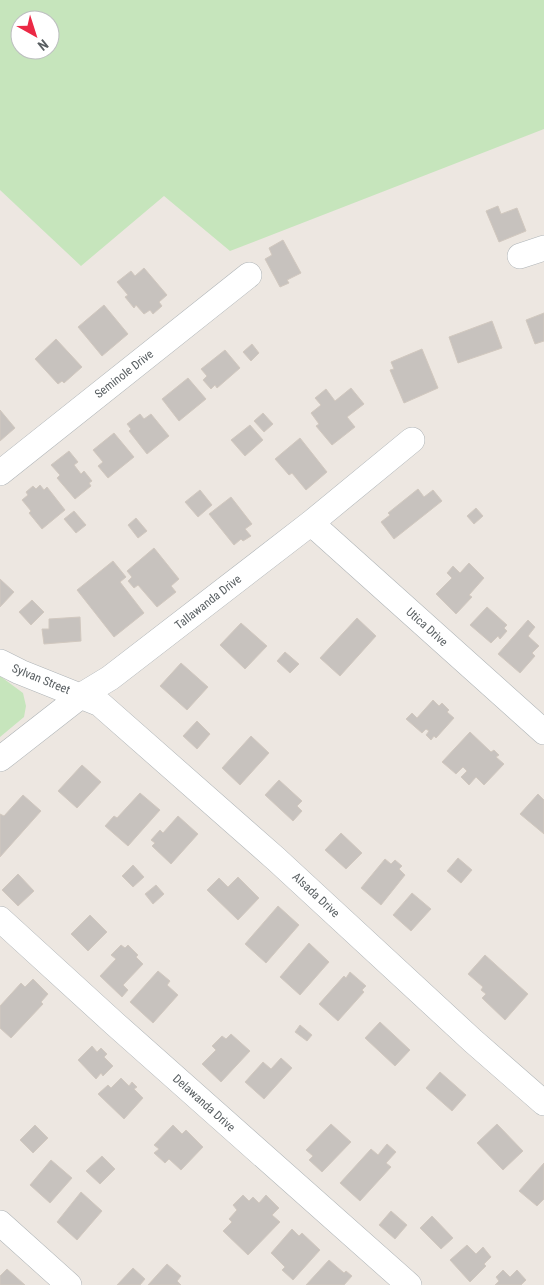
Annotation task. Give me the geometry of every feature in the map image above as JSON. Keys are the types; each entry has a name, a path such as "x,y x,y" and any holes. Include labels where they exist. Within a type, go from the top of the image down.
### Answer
{"street":[{"path":"520,256 544,248"},
{"name":"Seminole Drive","path":"0,472 248,275"},
{"name":"Tallawanda Drive","path":"0,759 82,695 110,678 412,440"},
{"name":"Utica Drive","path":"310,522 544,732"},
{"name":"Sylvan Street","path":"0,662 20,672 82,695"},
{"name":"Alsada Drive","path":"82,695 100,704 276,859 473,1041 544,1103"},
{"name":"Delawanda Drive","path":"0,920 409,1285"},
{"path":"0,1223 69,1285"}],"green space":[{"path":"0,0 544,0 544,129 230,251 164,196 81,266 0,190"},
{"path":"0,676 23,693 26,706 24,717 0,737"}],"building":[{"path":"498,206 501,214 517,208 526,231 499,242 486,211"},
{"path":"283,240 301,273 287,280 289,283 280,287 265,259 272,255 269,248"},
{"path":"144,268 167,295 159,302 162,306 153,314 150,310 144,314 136,305 134,308 125,297 128,295 117,282 131,271 135,276"},
{"path":"104,305 128,334 102,356 78,327"},
{"path":"544,313 544,341 535,344 526,320"},
{"path":"492,321 502,348 458,363 449,337"},
{"path":"56,339 82,367 64,383 62,381 58,384 35,359"},
{"path":"252,344 259,353 251,361 243,352"},
{"path":"422,349 438,388 404,403 390,370 394,369 391,362"},
{"path":"225,350 240,368 217,388 215,385 211,389 203,380 207,376 201,369"},
{"path":"188,378 206,399 179,421 162,399"},
{"path":"351,388 364,404 347,417 355,427 332,445 316,426 319,424 311,413 321,405 315,398 326,389 335,401"},
{"path":"0,410 15,428 0,441"},
{"path":"263,413 273,424 264,432 254,421"},
{"path":"140,414 144,419 151,414 169,436 147,454 129,431 131,429 127,424"},
{"path":"250,425 263,440 245,456 231,440"},
{"path":"114,433 134,457 108,478 98,466 103,462 93,450"},
{"path":"300,438 327,472 306,490 292,473 289,475 275,459"},
{"path":"69,451 78,462 74,465 81,474 84,471 92,481 89,483 91,486 75,499 57,478 60,475 51,465"},
{"path":"40,485 44,490 47,487 65,510 42,529 29,513 31,511 22,500 28,495 26,492 33,486 36,489"},
{"path":"418,489 424,497 433,490 442,501 394,539 381,522 390,515 388,513"},
{"path":"200,490 212,505 198,517 185,502"},
{"path":"231,497 252,524 245,529 251,536 243,541 241,539 234,545 209,514"},
{"path":"476,508 483,516 474,524 467,516"},
{"path":"74,511 86,525 76,533 64,519"},
{"path":"136,518 147,531 138,538 128,525"},
{"path":"154,548 179,579 171,586 176,592 157,607 138,585 134,588 128,581 132,577 127,571"},
{"path":"113,561 126,577 120,582 144,613 114,637 77,590"},
{"path":"469,563 484,578 469,595 472,597 456,614 436,594 452,578 447,573 453,566 460,573"},
{"path":"0,579 14,592 0,607"},
{"path":"32,600 44,612 31,625 19,612"},
{"path":"487,607 507,625 504,628 507,631 500,639 498,636 491,643 470,625"},
{"path":"80,617 81,641 44,644 42,629 49,629 49,619"},
{"path":"357,618 376,636 340,676 320,658"},
{"path":"528,620 535,627 528,636 539,646 532,653 535,656 520,673 498,654"},
{"path":"241,623 267,646 245,669 220,645"},
{"path":"285,652 299,664 290,673 277,661"},
{"path":"181,663 208,687 187,710 160,686"},
{"path":"433,700 439,706 442,703 449,710 447,712 454,718 436,738 434,736 431,740 426,735 429,731 426,729 422,733 406,719 412,713 417,718"},
{"path":"197,721 210,734 197,749 183,736"},
{"path":"470,732 491,752 494,750 499,755 496,757 504,764 484,785 476,777 469,785 461,777 467,771 463,767 456,774 442,762"},
{"path":"251,736 269,753 240,785 222,768"},
{"path":"82,765 101,782 77,808 58,791"},
{"path":"279,780 302,801 297,806 302,811 293,821 265,795"},
{"path":"140,793 160,810 128,846 105,826 114,816 117,818"},
{"path":"538,794 544,800 544,834 520,814"},
{"path":"23,795 41,811 0,857 0,814 4,816"},
{"path":"178,816 198,834 171,864 152,846 155,843 151,840 160,830 163,833"},
{"path":"341,833 362,853 346,869 325,850"},
{"path":"458,858 472,870 461,883 447,871"},
{"path":"385,859 391,864 395,860 402,866 399,869 405,875 381,905 361,888"},
{"path":"133,865 144,877 133,887 122,876"},
{"path":"18,874 34,891 18,906 2,890"},
{"path":"238,877 259,898 238,920 207,890 219,878 228,887"},
{"path":"156,885 164,894 153,904 145,894"},
{"path":"412,893 431,909 411,931 393,915"},
{"path":"278,906 299,925 266,963 245,944"},
{"path":"90,915 107,932 88,951 71,934"},
{"path":"309,943 329,962 300,995 280,977"},
{"path":"121,945 125,948 128,945 138,955 136,957 143,964 123,985 128,990 122,997 100,976 116,959 111,955"},
{"path":"485,955 528,994 505,1020 482,998 486,994 481,990 483,987 468,974"},
{"path":"158,971 170,981 167,985 178,995 153,1023 130,1002"},
{"path":"350,972 366,986 362,990 364,992 338,1021 319,1004 344,976 346,978"},
{"path":"33,979 48,994 41,1002 43,1004 11,1038 0,1028 0,1006 21,983 25,987"},
{"path":"380,1022 410,1050 395,1066 365,1038"},
{"path":"300,1025 312,1035 307,1041 295,1032"},
{"path":"231,1034 250,1051 221,1082 202,1064 216,1050 212,1046 222,1036 226,1039"},
{"path":"92,1046 97,1052 101,1048 107,1054 104,1057 113,1066 103,1076 101,1073 96,1079 78,1060"},
{"path":"281,1058 292,1068 264,1099 245,1082 263,1062 271,1069"},
{"path":"440,1072 466,1095 452,1111 426,1088"},
{"path":"121,1078 129,1086 132,1082 137,1087 134,1089 143,1098 124,1119 98,1094 108,1085 111,1088"},
{"path":"331,1124 351,1142 322,1172 309,1160 313,1156 306,1150"},
{"path":"497,1124 523,1151 503,1170 477,1143"},
{"path":"35,1125 48,1138 33,1153 20,1140"},
{"path":"173,1125 182,1134 186,1130 203,1147 181,1170 169,1159 165,1163 154,1153 159,1149 154,1145"},
{"path":"387,1144 396,1152 386,1163 391,1167 360,1201 340,1183 371,1149 378,1155"},
{"path":"102,1156 115,1169 100,1184 86,1171"},
{"path":"51,1160 72,1178 50,1203 30,1185"},
{"path":"544,1163 544,1199 537,1206 519,1191"},
{"path":"81,1192 102,1211 77,1240 57,1222"},
{"path":"243,1195 249,1201 253,1197 259,1203 266,1195 279,1208 272,1215 280,1222 248,1255 223,1231 232,1222 229,1219 237,1210 233,1205"},
{"path":"391,1211 407,1225 395,1239 379,1225"},
{"path":"432,1216 453,1238 441,1249 420,1228"},
{"path":"292,1229 299,1236 302,1233 320,1250 293,1280 282,1270 285,1267 271,1253"},
{"path":"467,1245 476,1254 483,1247 491,1257 484,1264 486,1266 470,1282 450,1260"},
{"path":"329,1260 344,1273 346,1271 352,1276 344,1285 306,1285"},
{"path":"167,1264 181,1276 177,1281 181,1285 148,1285"},
{"path":"133,1268 145,1279 140,1285 117,1285"},
{"path":"7,1269 25,1285 0,1285 0,1276"},
{"path":"503,1270 510,1277 517,1270 526,1280 521,1285 495,1285 499,1281 496,1277"}]}
